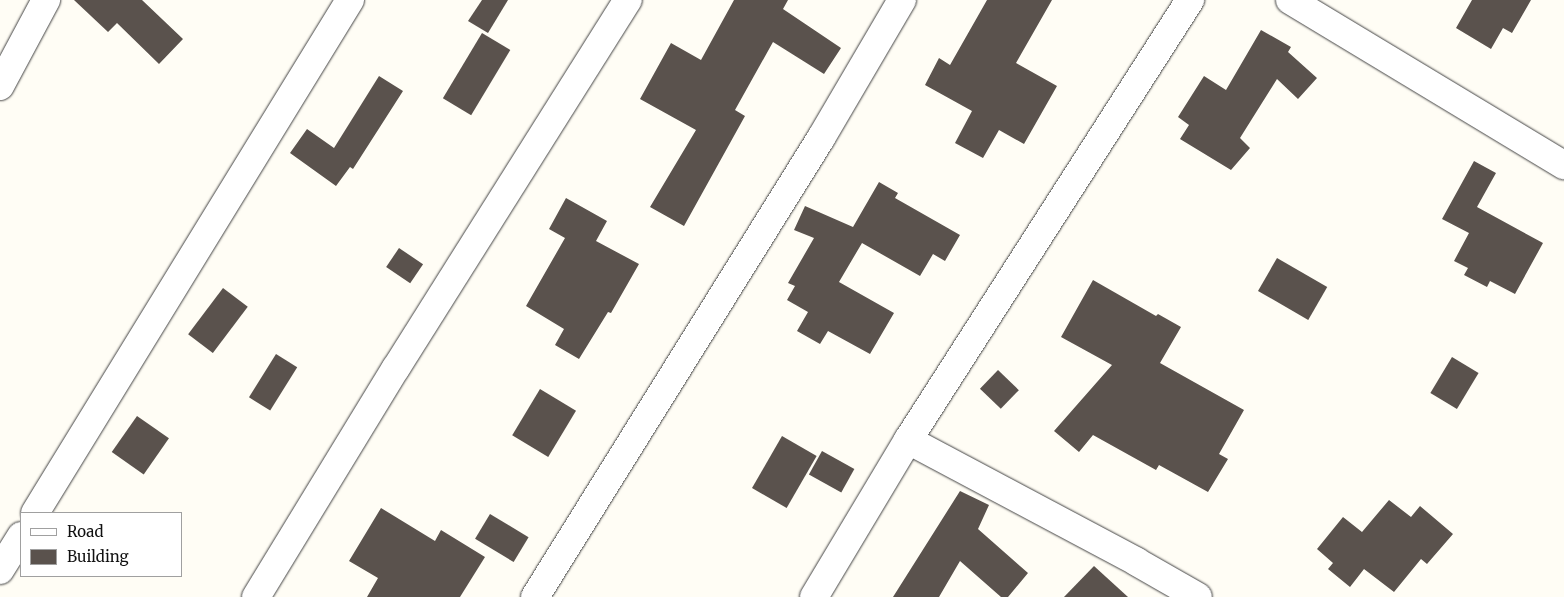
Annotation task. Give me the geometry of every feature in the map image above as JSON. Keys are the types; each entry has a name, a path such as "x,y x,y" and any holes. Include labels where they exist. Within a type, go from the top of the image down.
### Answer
{"street":[{"path":"36,512 350,0"},
{"path":"256,597 396,368 628,0"},
{"path":"535,597 822,138 902,0"},
{"path":"814,597 908,440 1190,0"},
{"path":"1290,0 1564,165"},
{"path":"0,86 37,3"},
{"path":"908,440 1137,562 1198,597"},
{"path":"0,570 20,538"}],"building":[{"path":"74,0 142,0 183,39 159,64 117,23 108,32"},
{"path":"482,0 508,0 488,33 468,21"},
{"path":"734,0 788,0 783,9 841,48 824,74 773,42 735,110 745,116 684,226 650,207 696,130 640,99 671,43 701,60"},
{"path":"987,0 1052,0 1016,63 1057,86 1024,144 999,130 983,158 955,143 972,111 925,85 939,58 950,65"},
{"path":"1472,0 1531,0 1512,33 1503,28 1491,49 1456,28"},
{"path":"1261,30 1291,47 1288,52 1317,78 1298,99 1277,79 1240,138 1250,148 1231,170 1180,139 1189,125 1178,117 1204,76 1226,90"},
{"path":"482,33 510,50 471,115 443,98"},
{"path":"379,76 403,91 353,169 350,167 336,186 290,153 307,129 334,148"},
{"path":"1474,161 1496,173 1477,207 1543,243 1515,294 1490,281 1487,287 1464,275 1468,268 1454,261 1469,233 1442,219"},
{"path":"879,182 898,193 895,198 960,235 945,261 933,254 920,276 862,243 839,282 894,313 870,354 828,331 820,344 797,331 808,312 787,300 795,286 788,283 814,238 794,230 805,206 853,227"},
{"path":"566,198 607,221 596,241 639,264 611,313 608,312 579,359 555,345 564,329 526,306 565,238 549,229"},
{"path":"399,248 423,264 410,283 386,267"},
{"path":"1277,258 1327,287 1308,320 1258,291"},
{"path":"1093,280 1156,316 1158,314 1181,327 1160,363 1244,410 1219,454 1228,459 1208,492 1159,465 1156,470 1093,435 1079,452 1054,431 1112,365 1061,337"},
{"path":"223,288 248,307 213,353 188,334"},
{"path":"276,354 297,367 270,410 249,397"},
{"path":"1452,357 1479,373 1457,409 1430,393"},
{"path":"998,370 1019,390 1001,409 980,389"},
{"path":"540,389 576,411 548,457 512,435"},
{"path":"137,416 169,438 144,474 112,452"},
{"path":"782,436 817,456 787,508 752,488"},
{"path":"822,451 854,469 841,493 809,475"},
{"path":"960,491 989,505 978,529 1028,573 1008,597 1001,597 960,561 939,597 893,597"},
{"path":"1389,500 1411,517 1420,506 1453,534 1427,564 1421,559 1394,592 1364,569 1350,587 1328,569 1333,563 1317,549 1343,517 1362,532"},
{"path":"381,508 435,541 441,530 485,557 460,597 367,597 378,578 349,561"},
{"path":"490,514 529,537 514,562 475,539"},
{"path":"1094,566 1128,597 1064,597"}]}
